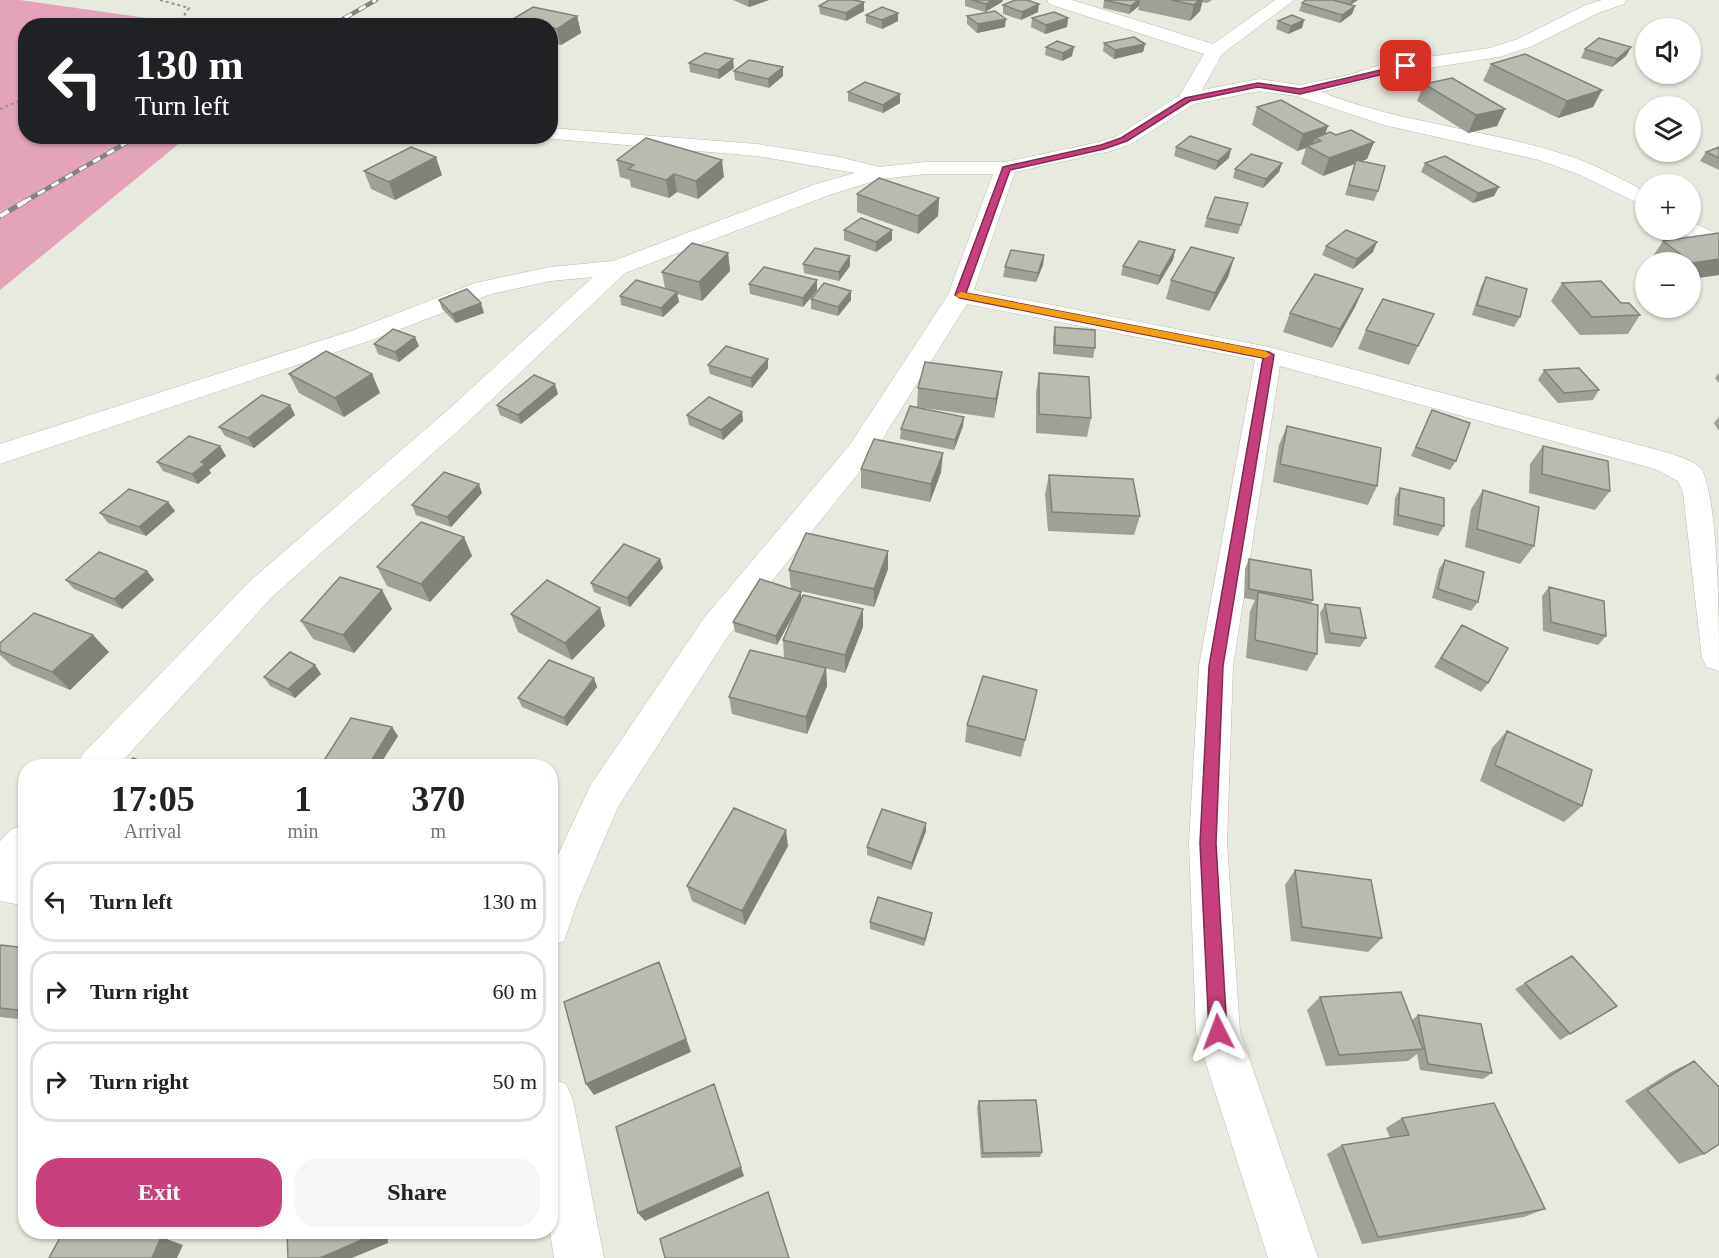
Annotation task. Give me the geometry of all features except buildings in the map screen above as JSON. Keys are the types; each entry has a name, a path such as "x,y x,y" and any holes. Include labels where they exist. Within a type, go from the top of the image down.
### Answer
{"street":[{"path":"1055,0 1215,51"},
{"path":"1188,99 1215,51 1286,0"},
{"path":"1300,91 1387,69 1493,53 1524,43 1592,9 1618,0"},
{"path":"0,454 363,335 484,288 550,274 617,268 824,189 879,173 926,168 1006,168 1104,147 1124,140 1188,99 1258,85 1300,91 1326,102 1377,116 1547,156 1605,177 1635,195"},
{"path":"558,135 799,154 841,162 879,173"},
{"path":"558,900 603,798 716,627 860,453 960,295 1006,168"},
{"path":"1701,234 1719,245"},
{"path":"102,759 262,588 459,415 617,268"},
{"path":"960,295 1269,355 1665,462 1690,475 1698,493 1719,658"},
{"path":"1269,355 1216,666 1208,843 1218,1032 1293,1258"},
{"path":"0,868 18,849"},
{"path":"0,883 18,886"},
{"path":"558,1144 579,1258"}],"path":[{"path":"160,0 189,8 182,18"},
{"path":"0,109 18,101"}],"shaded area":[{"path":"0,0 20,0 147,18 18,18 18,144 178,144 0,290"}],"railway":[{"path":"345,18 376,0"},
{"path":"24,202 124,144"},
{"path":"0,216 26,201"}],"slow traffic":[{"path":"961,295 1265,355"}],"route":[{"path":"1218,1032 1208,843 1216,666 1269,355 960,295 1006,168 1104,147 1124,140 1157,121 1188,99 1258,85 1300,91 1406,66"}]}
